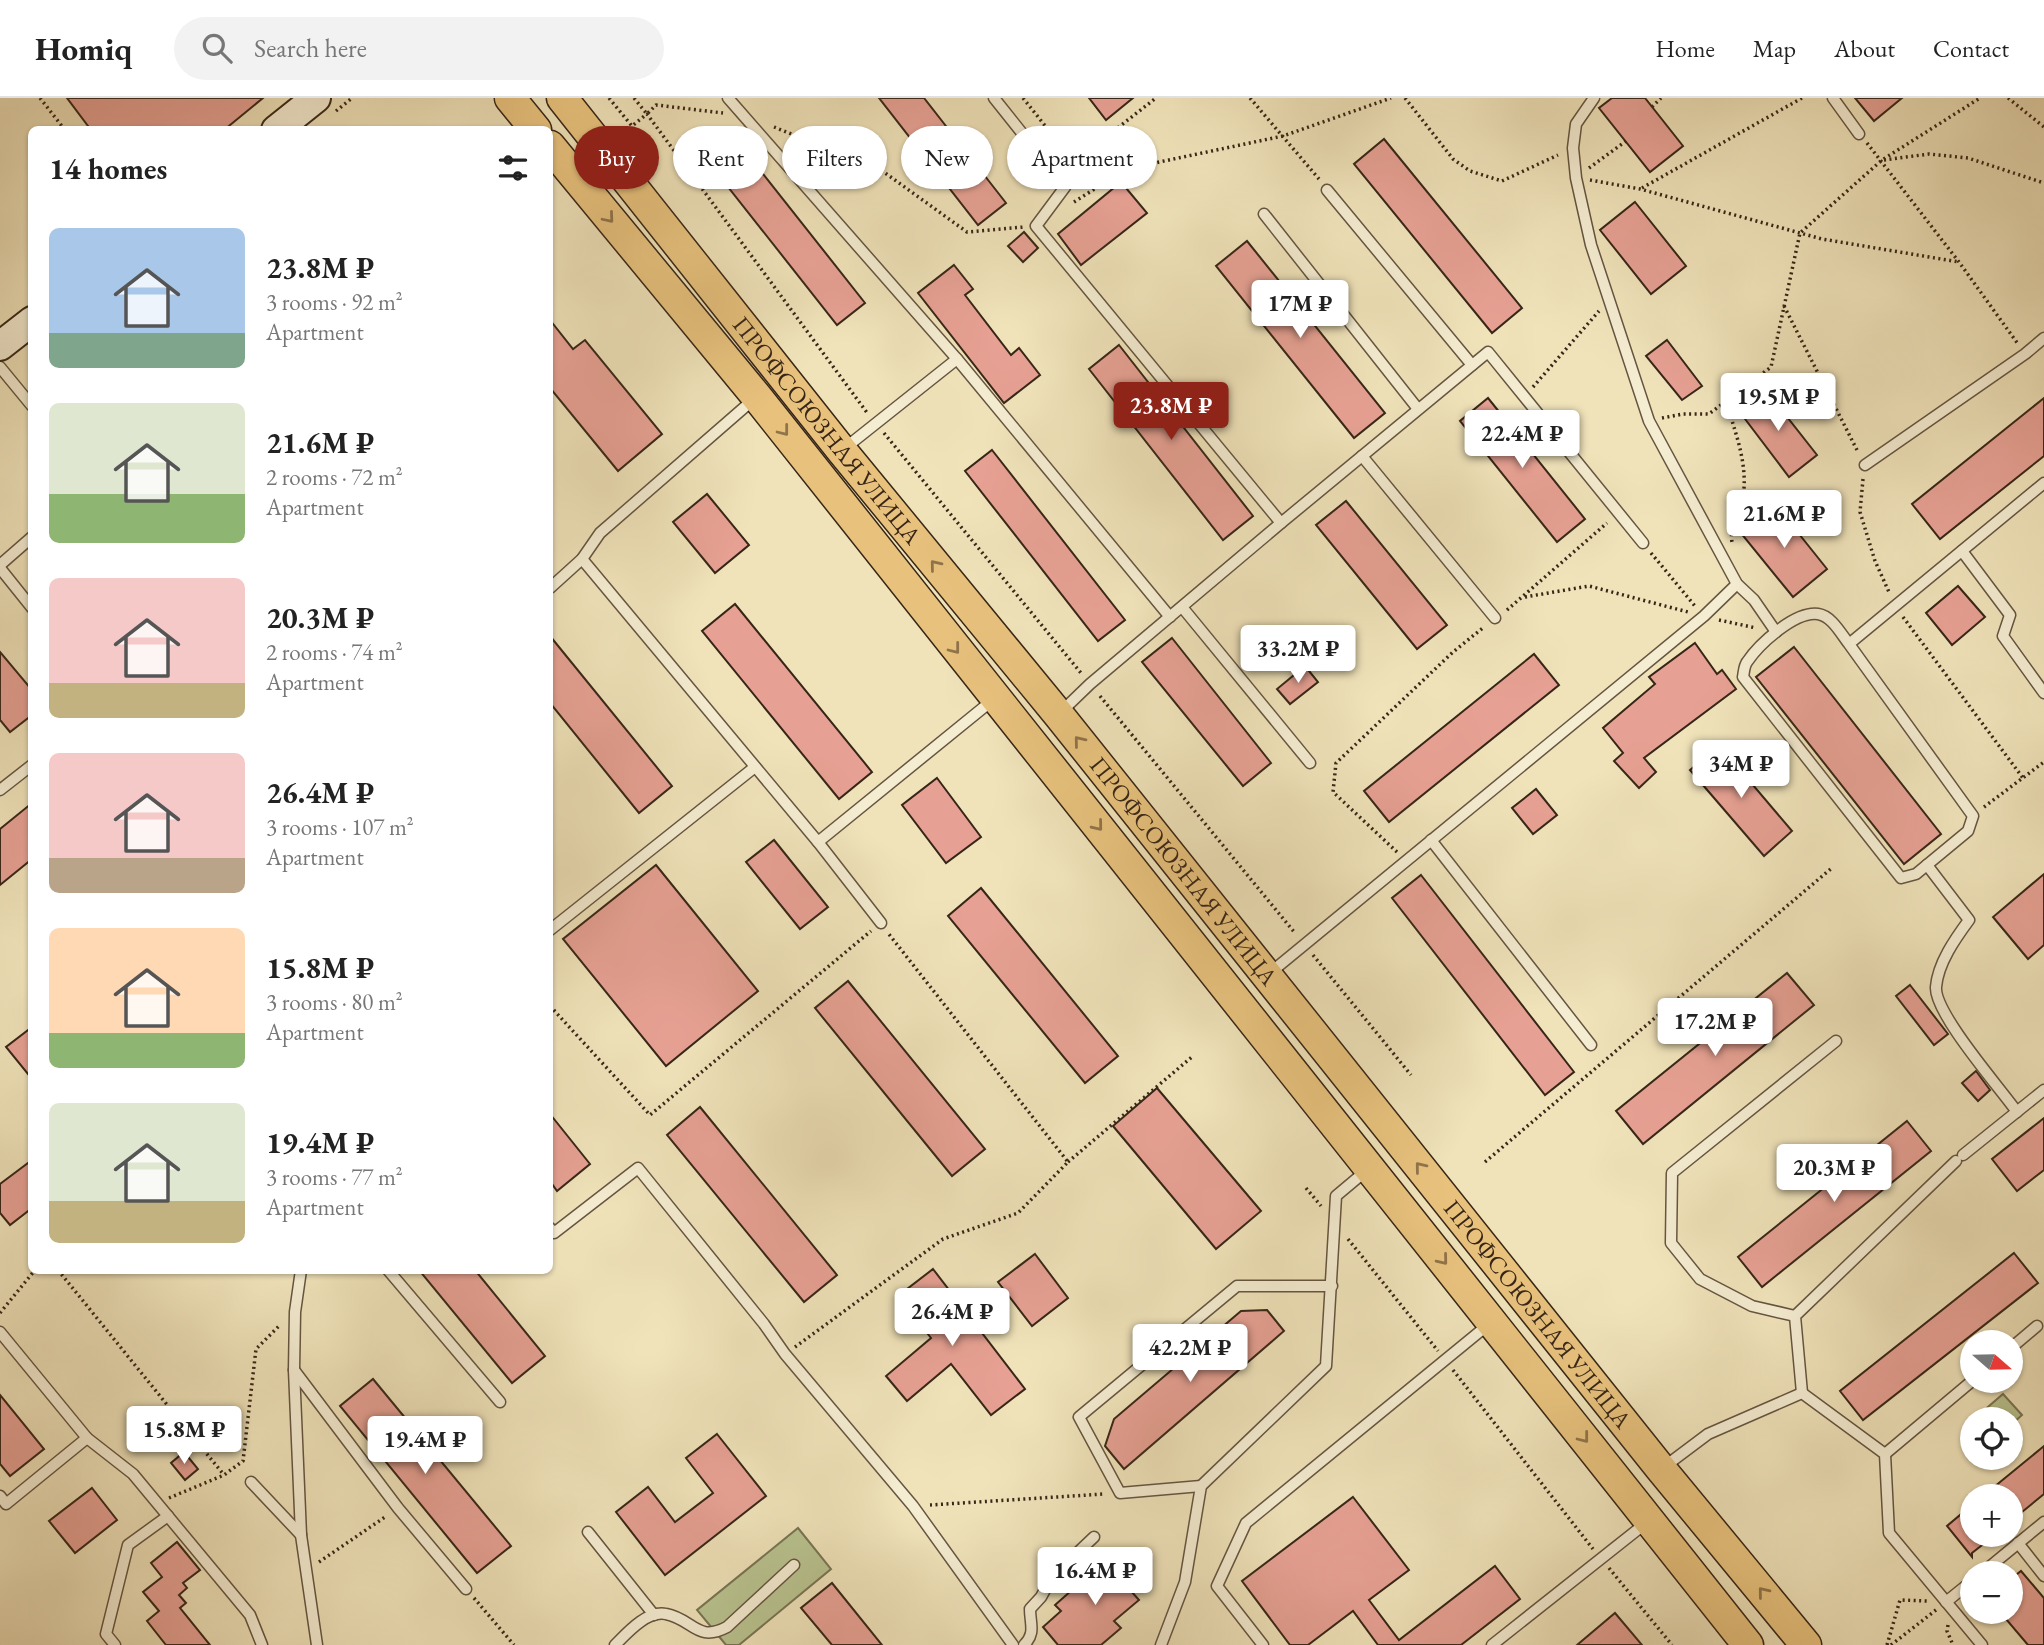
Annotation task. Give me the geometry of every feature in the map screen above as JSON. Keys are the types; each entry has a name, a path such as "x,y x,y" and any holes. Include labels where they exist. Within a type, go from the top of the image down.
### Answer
{"main road":[{"path":"510,98 533,126"},
{"name":"ПРОФСОЮЗНАЯ УЛИЦА","path":"562,98 842,451 1058,714 1661,1469 1806,1645"},
{"name":"ПРОФСОЮЗНАЯ УЛИЦА","path":"553,150 757,397 1650,1520 1738,1638"}],"street":[{"path":"281,126 316,98"},
{"path":"0,346 28,324"}],"lane":[{"path":"728,98 957,359 1170,617"},
{"path":"993,98 1065,187 1036,226 1281,523"},
{"path":"1594,98 1576,124 1573,148 1576,178 1591,245 1649,421 1737,583 1754,600 1776,632"},
{"path":"1833,98 1859,134"},
{"path":"1327,190 1472,365"},
{"path":"1264,214 1418,409"},
{"path":"1865,466 2044,338"},
{"path":"1058,714 1281,523 1488,352 1643,543"},
{"path":"842,451 957,359"},
{"path":"0,367 28,401"},
{"path":"553,585 582,559 600,533 757,397"},
{"path":"1362,456 1495,618"},
{"path":"1849,644 2044,483"},
{"path":"28,541 0,567 28,603"},
{"path":"1962,551 2010,615 2003,636 2044,693"},
{"path":"582,559 881,923"},
{"path":"1267,975 1704,616 1737,583"},
{"path":"1182,607 1310,763"},
{"path":"1819,614 1830,619 1849,644 1973,816 1968,831 1916,874 1901,878 1743,677 1745,663 1776,632 1801,616 1819,614"},
{"path":"817,842 995,698"},
{"path":"553,928 755,767"},
{"path":"0,790 28,768"},
{"path":"1431,840 1591,1045"},
{"path":"1927,865 1969,920 1955,939 1939,972 1935,990 1947,1019 2017,1112"},
{"path":"1795,1316 1752,1306 1700,1279 1671,1242 1672,1173 1836,1041"},
{"path":"1795,1316 1959,1158 2044,1090"},
{"path":"553,1232 638,1168 785,1354 913,1506 1013,1645"},
{"path":"1161,1645 1185,1582 1201,1486 1326,1366 1336,1196 1370,1168"},
{"path":"300,1274 295,1311 294,1370 300,1535 317,1645"},
{"path":"390,1274 500,1402"},
{"path":"1201,1486 1120,1493 1079,1417 1237,1286 1332,1286"},
{"path":"1795,1316 1802,1392 1885,1454"},
{"path":"1263,1645 1217,1586 1246,1523 1492,1322"},
{"path":"2023,1338 2037,1326"},
{"path":"0,1332 87,1438 133,1474 158,1503 250,1615 262,1645"},
{"path":"294,1370 398,1508 466,1589"},
{"path":"1885,1454 1960,1391"},
{"path":"1661,1469 1708,1434 1802,1392"},
{"path":"0,1496 6,1504 87,1438"},
{"path":"1885,1454 1889,1533 1982,1645"},
{"path":"251,1482 300,1535"},
{"path":"115,1645 106,1634 128,1545 168,1516"},
{"path":"1492,1645 1650,1520"},
{"path":"2023,1539 2044,1522"},
{"path":"588,1532 654,1615"},
{"path":"1024,1645 1033,1630 1030,1609 1041,1597 1052,1577 1094,1537"},
{"path":"1996,1561 2013,1547"},
{"path":"2021,1547 2044,1576"},
{"path":"615,1645 633,1627 654,1615 666,1613 701,1632 715,1634 727,1627 794,1565"},
{"path":"1947,1602 1960,1591"}],"path":[{"path":"40,98 62,126"},
{"path":"609,98 632,126 656,106"},
{"path":"634,98 875,422 1411,1075"},
{"path":"1023,98 1074,162 1156,98"},
{"path":"1250,98 1327,190"},
{"path":"1405,98 1453,159 1470,171 1502,181 1573,148"},
{"path":"1652,107 1661,98"},
{"path":"1640,189 1802,98"},
{"path":"1649,421 1683,414 1709,414 1770,367 1800,233 1882,160 1980,98"},
{"path":"2008,98 2044,127"},
{"path":"1859,134 1882,160 1959,262 2025,354"},
{"path":"1576,178 1626,141"},
{"path":"1882,160 1929,154 1968,158 2044,183"},
{"path":"1576,178 1640,189 1822,239 1959,262"},
{"path":"1524,397 1609,300"},
{"path":"1784,306 1865,466 1860,512 1875,561 1895,606 2023,778"},
{"path":"1726,401 1741,454 1744,489 1730,533 1732,545"},
{"path":"1406,860 1334,792 1336,763 1453,652 1523,597 1618,513"},
{"path":"1643,543 1704,616"},
{"path":"1523,597 1589,586 1776,632"},
{"path":"1973,816 2044,762"},
{"path":"1485,1163 1833,867"},
{"path":"553,1009 650,1115 881,923 1068,1162"},
{"path":"785,1354 943,1239 1018,1213 1068,1162 1193,1056"},
{"path":"1306,1188 1445,1360 1546,1492 1672,1645"},
{"path":"0,1313 32,1274"},
{"path":"61,1274 224,1475"},
{"path":"158,1503 224,1475 243,1461 256,1349 295,1311"},
{"path":"913,1506 1120,1493"},
{"path":"306,1571 398,1508"},
{"path":"466,1589 514,1645"},
{"path":"1889,1645 1900,1600 1947,1602"},
{"path":"1889,1645 1947,1602"}],"green space":[{"path":"2003,1394 2015,1407 1988,1407"},
{"path":"798,1528 831,1569 739,1645 726,1645 697,1610"}],"building":[{"path":"67,98 263,98 229,126 88,126"},
{"path":"879,98 924,98 946,126 901,126"},
{"path":"1089,98 1133,98 1106,120"},
{"path":"1612,98 1645,98 1683,146 1650,172 1599,108"},
{"path":"1855,98 1902,98 1874,121"},
{"path":"1384,139 1522,308 1492,333 1354,164"},
{"path":"768,180 865,303 837,325 730,189 768,189"},
{"path":"993,186 1006,203 978,225 950,189 993,189"},
{"path":"1113,189 1127,189 1147,213 1081,265 1058,234"},
{"path":"1635,202 1686,266 1651,294 1600,230"},
{"path":"1024,232 1038,248 1023,262 1008,246"},
{"path":"1247,241 1385,413 1354,438 1216,266"},
{"path":"954,265 973,289 965,295 1011,355 1019,348 1040,375 1004,403 918,293"},
{"path":"553,324 573,349 585,340 662,434 618,471 553,392"},
{"path":"1667,340 1702,386 1682,400 1646,356"},
{"path":"1119,345 1253,516 1223,540 1089,369"},
{"path":"1766,390 1817,455 1789,477 1739,411"},
{"path":"1488,398 1585,519 1557,542 1460,421"},
{"path":"2044,398 2044,456 1940,539 1912,504"},
{"path":"992,450 1125,620 1098,641 965,471"},
{"path":"707,494 749,545 715,573 673,522"},
{"path":"1346,501 1447,625 1417,649 1316,525"},
{"path":"1775,504 1827,569 1793,597 1740,532"},
{"path":"1958,586 1985,617 1952,645 1926,613"},
{"path":"735,604 872,772 839,799 702,631"},
{"path":"1172,638 1271,763 1243,786 1142,662"},
{"path":"553,640 672,786 639,813 553,707"},
{"path":"1695,643 1717,674 1722,670 1736,689 1644,758 1656,772 1639,788 1614,761 1623,753 1603,728 1655,684 1649,677"},
{"path":"1794,647 1941,834 1904,864 1756,677"},
{"path":"0,652 28,685 28,718 10,732 0,720"},
{"path":"1534,654 1559,685 1389,822 1364,791"},
{"path":"1305,666 1318,682 1290,704 1277,689"},
{"path":"1719,745 1792,831 1764,856 1690,770"},
{"path":"937,778 981,837 946,863 902,805"},
{"path":"1536,789 1557,815 1533,834 1512,808"},
{"path":"28,806 28,862 0,885 0,829"},
{"path":"774,840 828,907 800,929 746,862"},
{"path":"656,865 758,991 666,1066 563,939"},
{"path":"2044,874 2044,945 2028,959 1993,917"},
{"path":"1421,875 1574,1072 1545,1095 1392,898"},
{"path":"981,888 1118,1056 1085,1083 948,916"},
{"path":"1787,973 1814,1005 1643,1144 1616,1111"},
{"path":"848,981 985,1149 952,1176 815,1008"},
{"path":"1910,985 1948,1034 1934,1045 1896,996"},
{"path":"28,1030 28,1074 6,1047"},
{"path":"1976,1071 1990,1090 1978,1101 1962,1083"},
{"path":"1157,1088 1261,1211 1216,1249 1113,1126"},
{"path":"700,1107 837,1275 804,1302 667,1135"},
{"path":"553,1118 590,1164 557,1191 553,1185"},
{"path":"2044,1118 2044,1170 2017,1191 1992,1159"},
{"path":"1907,1121 1931,1151 1762,1287 1738,1257"},
{"path":"28,1163 28,1211 10,1225 0,1213 0,1184"},
{"path":"2014,1253 2038,1283 1978,1330 1960,1330 1960,1344 1863,1420 1840,1391"},
{"path":"1035,1254 1068,1298 1032,1326 998,1282"},
{"path":"933,1269 1025,1389 991,1415 951,1364 907,1401 886,1376 931,1338 898,1296"},
{"path":"422,1274 478,1274 545,1356 512,1383"},
{"path":"1267,1310 1284,1331 1124,1469 1105,1446 1114,1419 1241,1311"},
{"path":"373,1379 511,1546 477,1573 340,1406"},
{"path":"0,1395 44,1449 10,1476 0,1464"},
{"path":"717,1434 766,1496 665,1575 616,1512 648,1487 675,1522 713,1493 686,1458"},
{"path":"2044,1446 2044,1494 2023,1511 2023,1484 1998,1484 2015,1470 2023,1470 2023,1463"},
{"path":"184,1452 198,1469 185,1480 171,1463"},
{"path":"92,1488 117,1520 75,1553 49,1521"},
{"path":"1353,1497 1409,1570 1369,1600 1399,1640 1495,1566 1520,1599 1461,1645 1378,1645 1353,1611 1308,1645 1290,1645 1242,1581"},
{"path":"1960,1515 1960,1542 1947,1526"},
{"path":"177,1542 200,1570 183,1583 187,1588 179,1595 186,1603 180,1608 210,1645 166,1645 147,1621 159,1611 143,1592 162,1577 151,1563"},
{"path":"1964,1547 1980,1547 1972,1553 1972,1557"},
{"path":"1127,1560 1141,1577 1136,1581 1139,1584 1131,1591 1139,1600 1114,1621 1121,1628 1101,1645 1058,1645 1043,1627 1061,1611 1055,1605 1098,1567 1104,1574 1119,1561 1121,1564"},
{"path":"2023,1573 2044,1598 2044,1645 2028,1645 2010,1624 2023,1624"},
{"path":"832,1583 882,1645 832,1645 801,1608"},
{"path":"1615,1613 1642,1645 1577,1645"}]}
